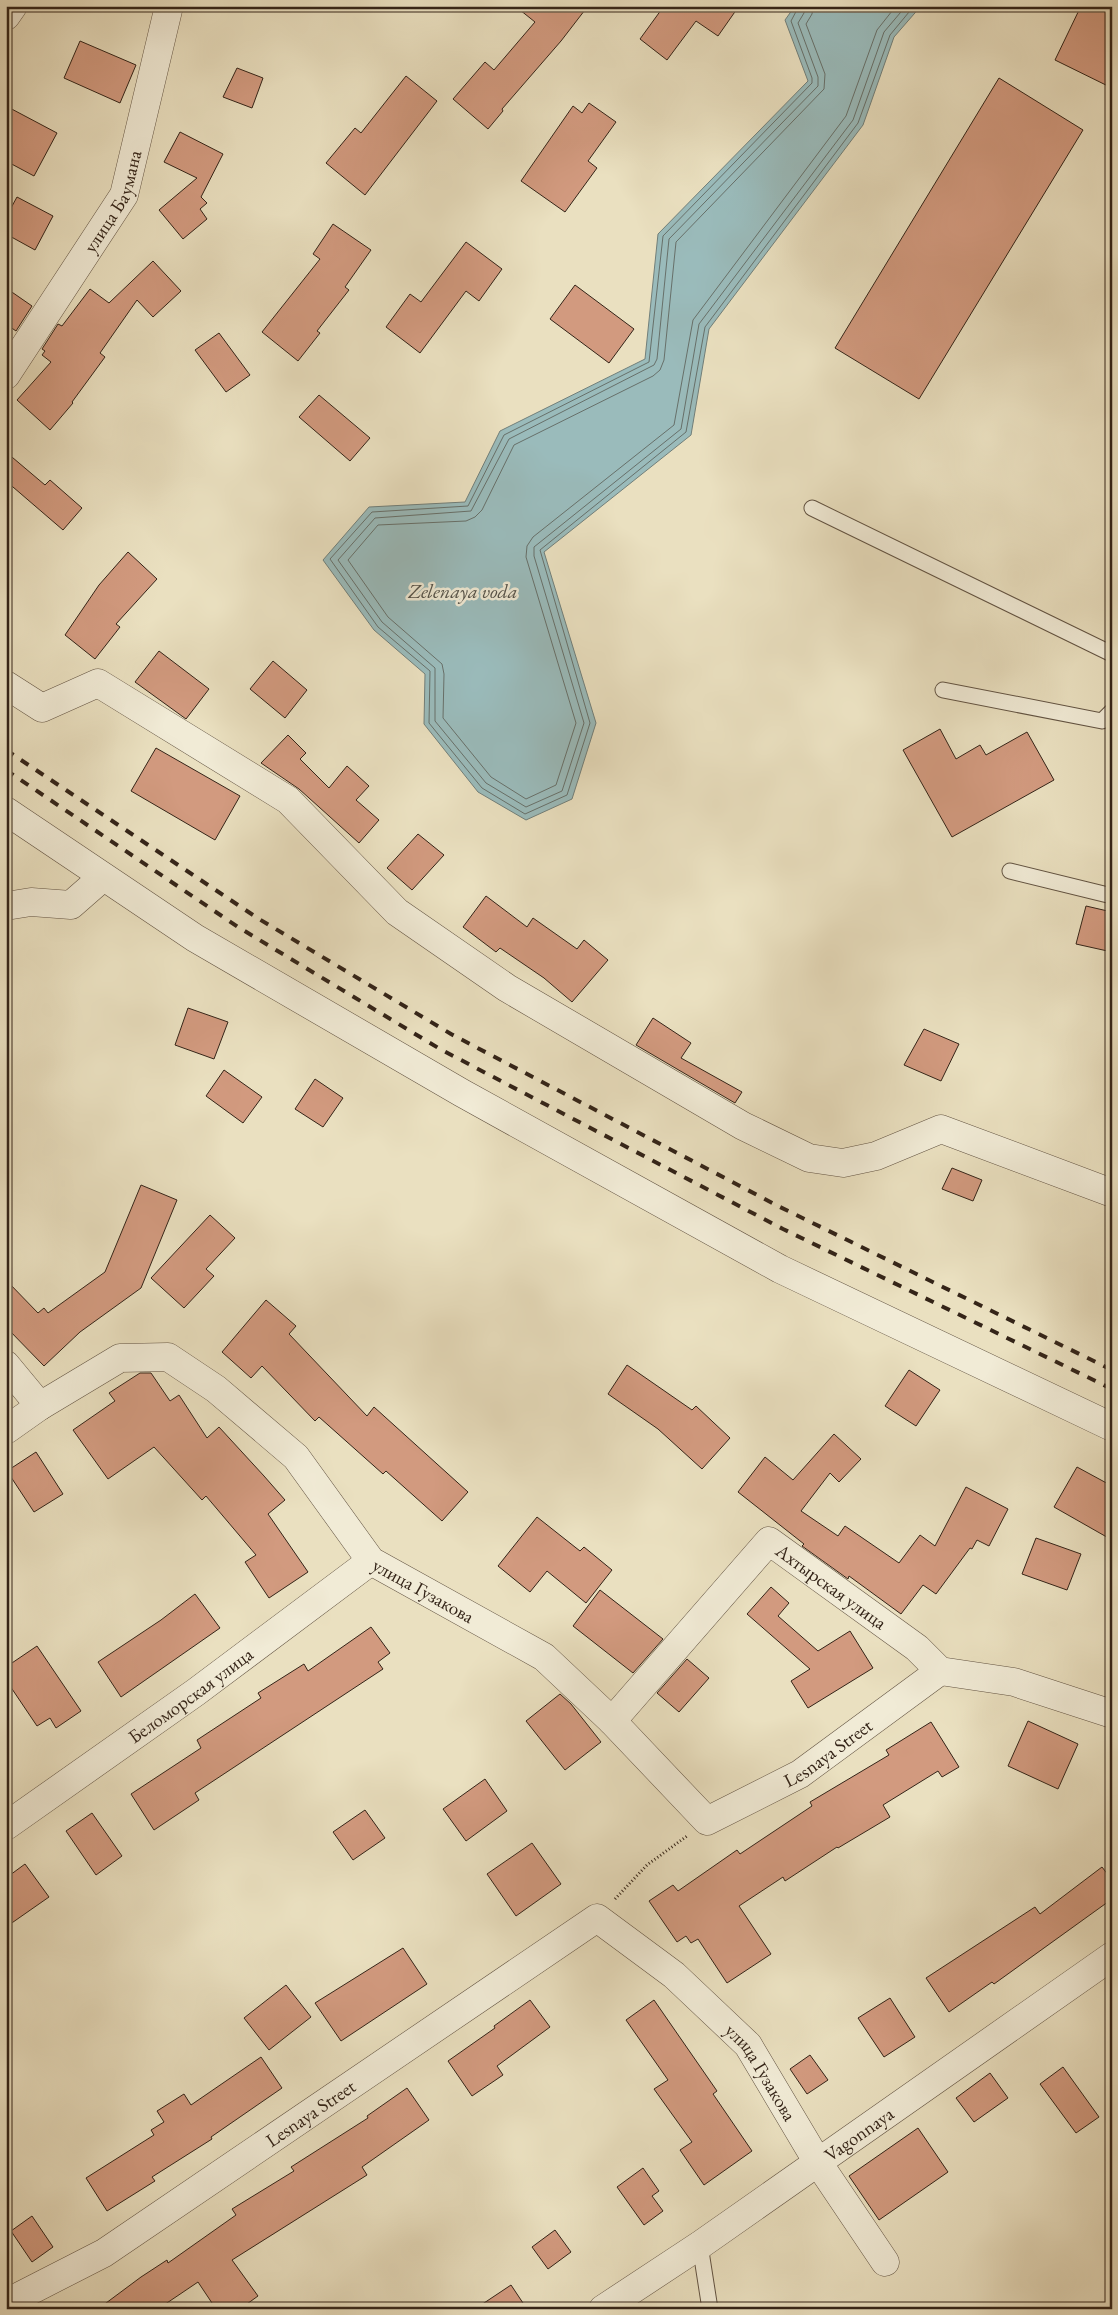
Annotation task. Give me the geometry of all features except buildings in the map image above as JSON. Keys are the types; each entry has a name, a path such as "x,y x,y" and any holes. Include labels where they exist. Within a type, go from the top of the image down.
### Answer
{"street":[{"path":"6,16 13,6"},
{"name":"улица Баумана","path":"6,375 124,195 169,6"},
{"path":"6,685 42,708 98,683 288,800 397,912 507,988 743,1126 809,1158 843,1163 876,1156 941,1129 1112,1193"},
{"path":"6,811 212,948 453,1088 780,1270 1112,1427"},
{"path":"6,906 31,902 71,905 103,877"},
{"name":"улица Гузакова","path":"40,1406 120,1358 168,1357 216,1389 296,1457 371,1561 544,1657 612,1721 707,1821"},
{"path":"6,1365 40,1406 6,1430"},
{"name":"Ахтырская улица","path":"612,1721 769,1541 917,1648 940,1671"},
{"name":"Беломорская улица","path":"6,1826 196,1692 371,1561"},
{"path":"940,1671 1014,1682 1112,1714"},
{"name":"Lesnaya Street","path":"707,1821 800,1774 940,1671"},
{"name":"улица Гузакова","path":"597,1918 674,1975 748,2045 817,2162 885,2262"},
{"name":"Lesnaya Street","path":"16,2296 104,2253 597,1918"},
{"name":"Vagonnaya","path":"603,2309 700,2244 1112,1956"}],"lane":[{"path":"812,508 1112,654"},
{"path":"942,690 1102,721 1112,711"},
{"path":"1010,871 1112,896"},
{"path":"700,2244 710,2309"}],"path":[{"path":"597,1918 647,1864 707,1821"}],"water":[{"name":"Zelenaya voda","path":"795,6 921,6 894,37 863,125 709,329 691,435 544,552 596,723 572,799 526,820 478,792 424,724 425,674 374,630 323,560 369,507 465,502 500,431 645,359 658,234 808,81 785,20"}],"railway":[{"path":"6,750 259,919 451,1034 778,1206 1112,1370"},
{"path":"6,770 238,927 440,1049 783,1229 1112,1389"}]}
